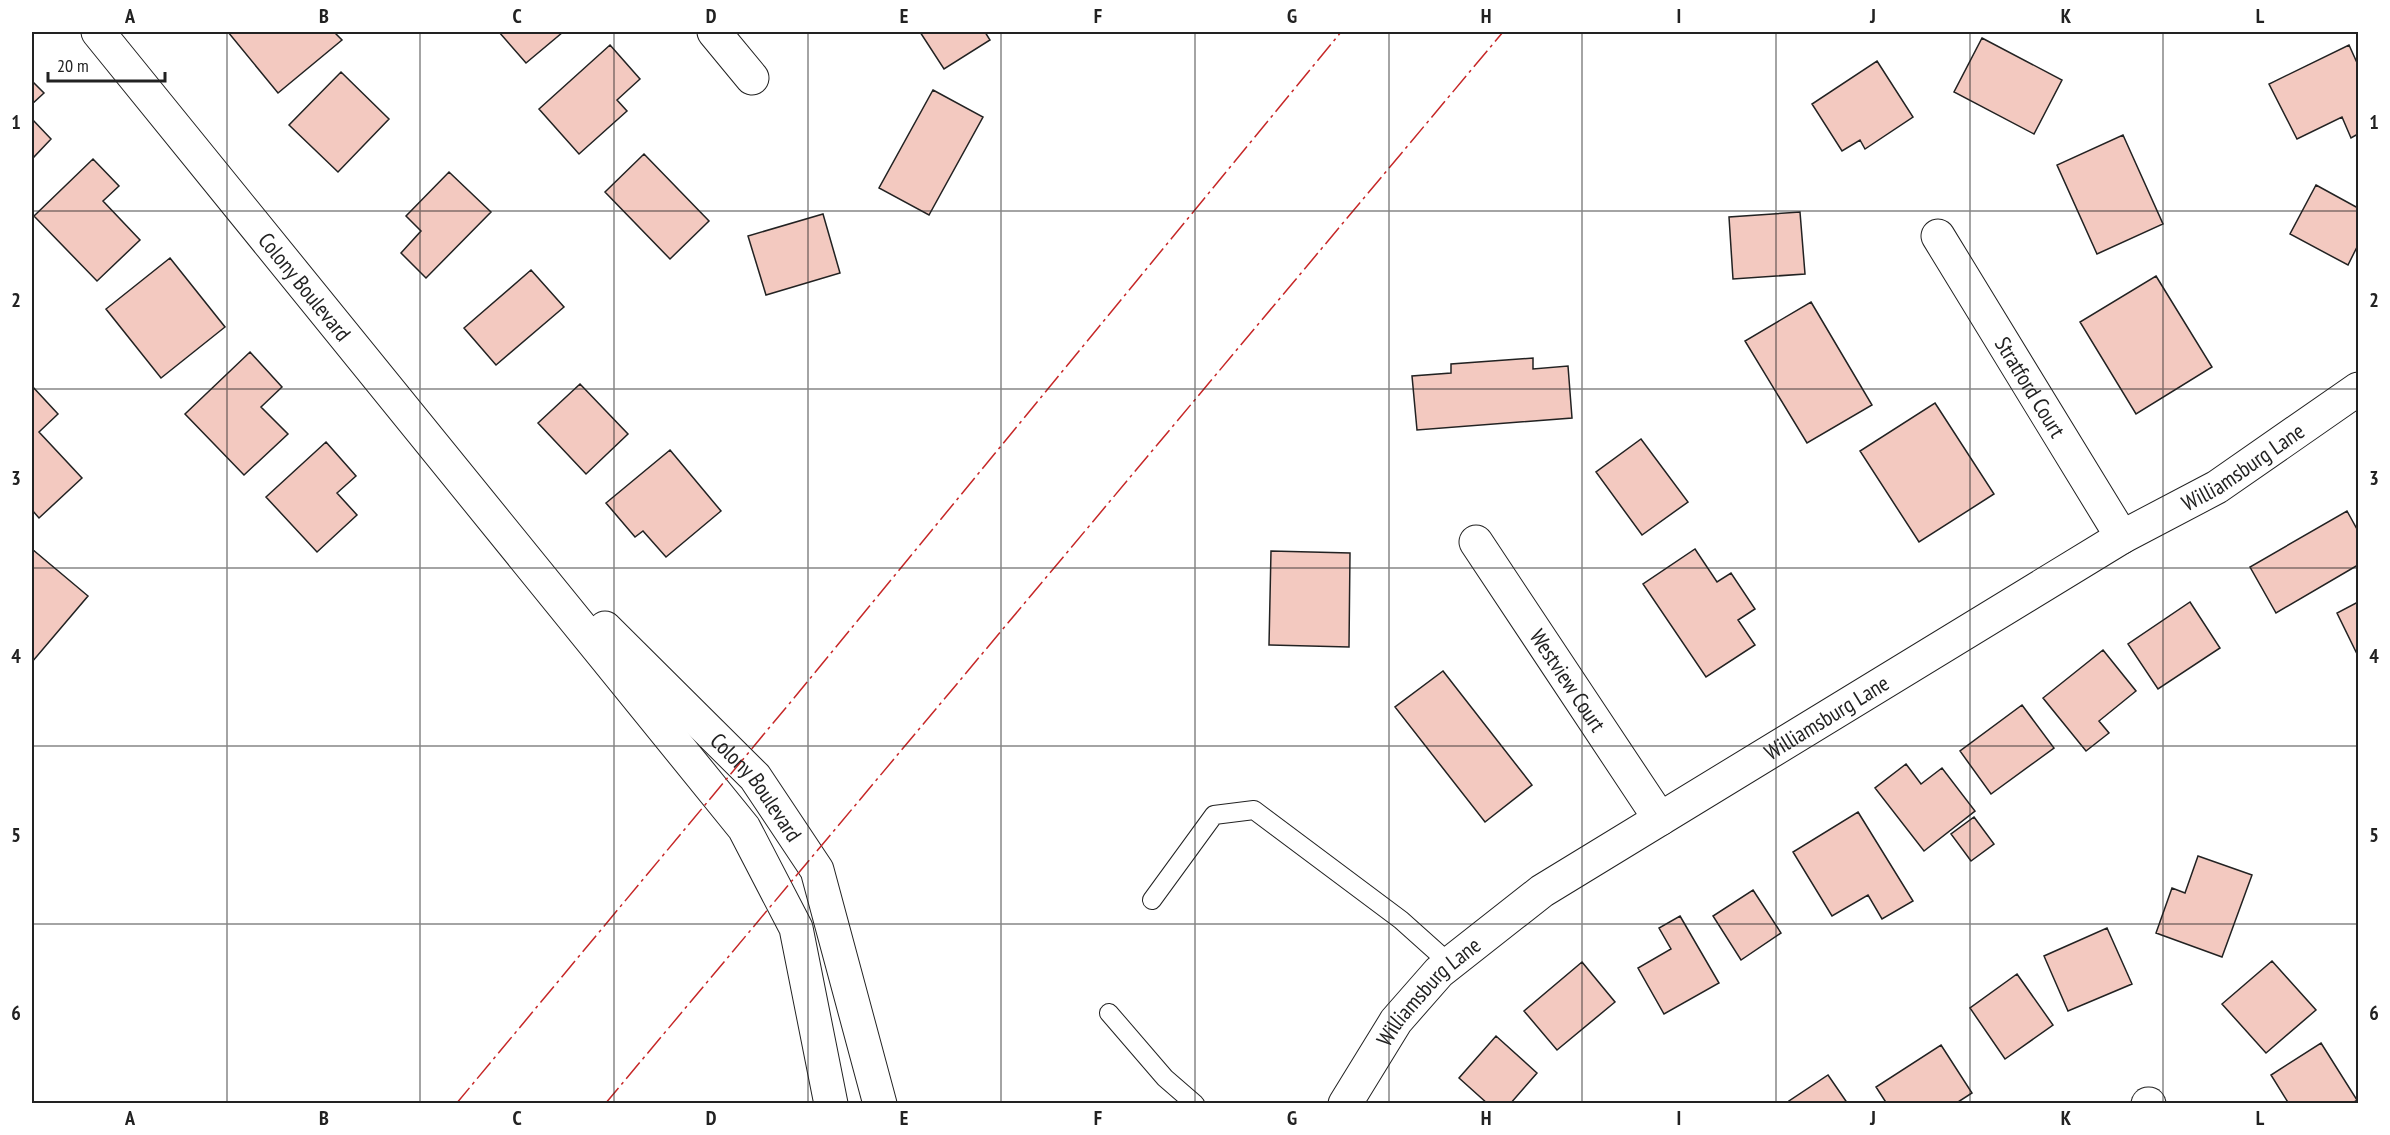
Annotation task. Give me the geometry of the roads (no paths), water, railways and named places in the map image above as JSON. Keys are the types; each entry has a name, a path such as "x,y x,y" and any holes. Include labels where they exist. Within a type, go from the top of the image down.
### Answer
{"street":[{"name":"Colony Boulevard","path":"99,32 744,828 796,927 831,1104"},
{"path":"714,32 752,78"},
{"name":"Stratford Court","path":"1938,236 2122,537"},
{"name":"Williamsburg Lane","path":"1345,1104 1396,1021 1439,972 1542,891 2122,537 2217,487 2358,388"},
{"name":"Westview Court","path":"1476,542 1660,819"},
{"name":"Colony Boulevard","path":"513,543 576,600 755,777 817,870 880,1104"}],"lane":[{"path":"1152,900 1214,815 1254,810 1401,920 1449,963"},
{"path":"1109,1012 1165,1078 1195,1104"}]}
